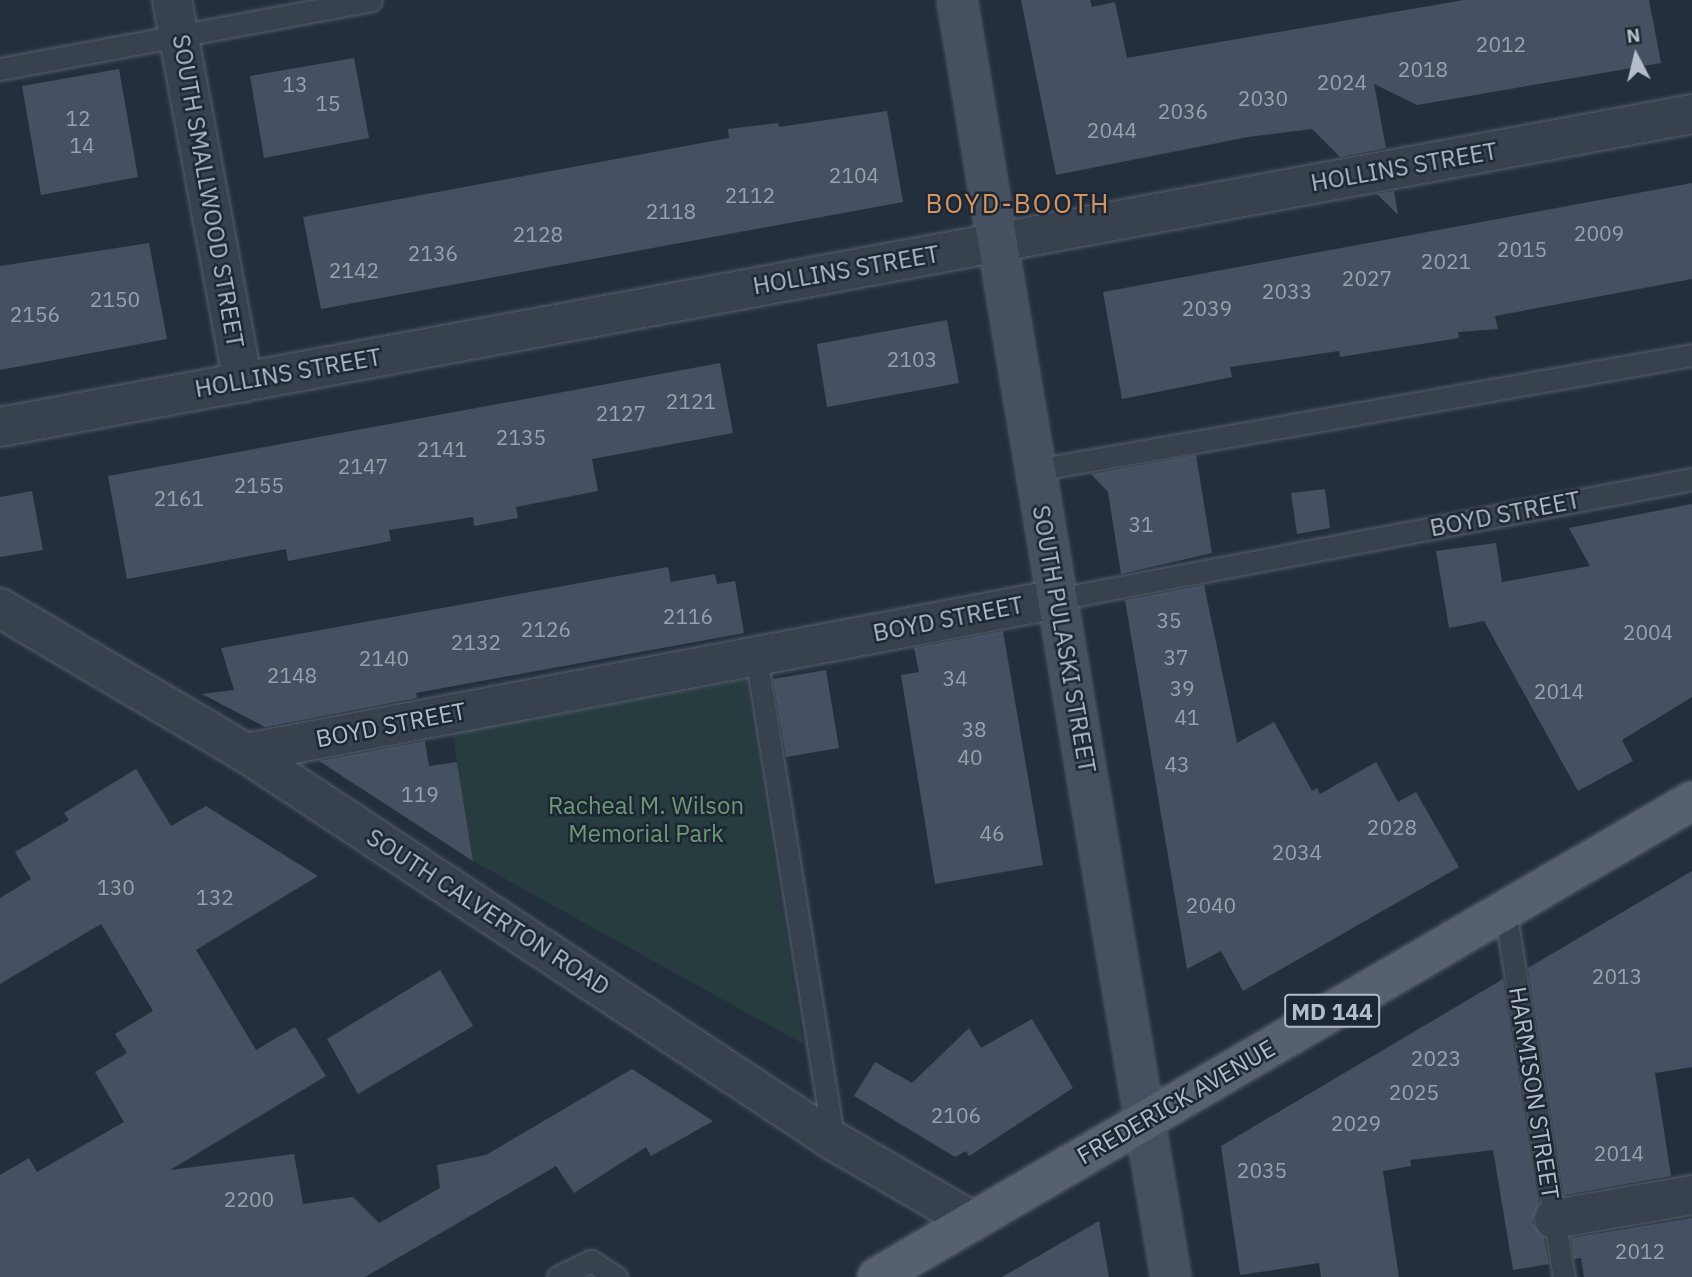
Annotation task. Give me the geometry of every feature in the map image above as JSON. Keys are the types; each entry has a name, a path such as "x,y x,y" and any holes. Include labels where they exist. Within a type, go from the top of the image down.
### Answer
{"main road":[{"name":"FREDERICK AVENUE","path":"877,1277 1692,801"}],"street":[{"name":"SOUTH PULASKI STREET","path":"957,0 1171,1277"},
{"name":"SOUTH SMALLWOOD STREET","path":"176,17 243,382"},
{"name":"HOLLINS STREET","path":"0,427 1692,114"},
{"name":"BOYD STREET","path":"246,753 1057,598"},
{"name":"SOUTH CALVERTON ROAD","path":"0,608 246,753 834,1140 972,1221"},
{"path":"1555,1219 1692,1195"}],"lane":[{"path":"0,69 176,17 371,0"},
{"path":"1035,470 1692,355"},
{"name":"BOYD STREET","path":"1057,598 1692,479"},
{"path":"756,656 834,1140"},
{"name":"HARMISON STREET","path":"1505,910 1564,1277"},
{"path":"558,1277 591,1261 616,1277"}],"green space":[{"name":"Racheal M. Wilson Memorial Park","path":"746,680 803,1044 473,861 457,762 453,733"}],"building":[{"path":"1021,0 1090,0 1092,7 1115,2 1127,58 1464,0 1649,0 1661,63 1417,105 1374,84 1386,148 1340,157 1312,129 1248,137 1056,175"},
{"path":"354,58 369,138 264,158 250,76"},
{"path":"119,69 138,177 41,195 22,86"},
{"path":"887,111 903,202 321,309 303,217 729,138 728,129 778,123 779,127"},
{"path":"1692,183 1692,279 1495,316 1498,329 1458,332 1459,338 1340,357 1339,351 1230,367 1232,377 1122,399 1103,292"},
{"path":"1394,191 1398,215 1377,194"},
{"path":"149,243 167,339 0,370 0,266"},
{"path":"947,320 959,383 827,407 817,344"},
{"path":"720,363 733,433 592,459 598,491 516,507 518,518 474,526 473,517 389,530 391,541 288,561 286,549 127,579 108,476"},
{"path":"1196,455 1212,553 1121,574 1108,492 1091,474"},
{"path":"1325,489 1330,528 1297,534 1291,493"},
{"path":"32,491 43,550 0,557 0,497"},
{"path":"1692,504 1692,697 1622,740 1633,761 1578,791 1484,621 1449,628 1436,551 1496,543 1502,582 1590,566 1569,528"},
{"path":"668,567 671,582 715,574 717,584 735,581 744,633 416,693 417,698 265,727 202,694 234,690 221,648"},
{"path":"1204,585 1237,743 1274,722 1312,791 1317,788 1320,794 1376,762 1398,802 1416,792 1459,867 1243,991 1221,951 1187,969 1125,600"},
{"path":"1003,631 1043,865 935,884 901,675 919,672 914,648"},
{"path":"826,670 839,748 786,757 773,679"},
{"path":"425,741 429,766 457,762 473,861 319,761"},
{"path":"136,769 171,826 206,806 318,876 196,950 256,1050 295,1027 326,1076 170,1170 294,1154 303,1204 353,1197 379,1223 440,1188 437,1165 486,1155 632,1069 713,1121 651,1156 646,1147 574,1193 556,1166 365,1277 0,1277 0,1175 29,1158 37,1172 124,1122 95,1072 127,1053 115,1034 153,1011 101,924 0,984 0,898 31,879 15,852 69,820 64,813"},
{"path":"1692,871 1692,1067 1655,1073 1671,1176 1564,1195 1528,968"},
{"path":"440,970 473,1026 358,1094 327,1039"},
{"path":"1503,979 1539,1204 1532,1222 1544,1238 1549,1264 1513,1270 1493,1150 1410,1160 1411,1166 1383,1171 1399,1277 1321,1277 1319,1263 1240,1275 1221,1146"},
{"path":"1032,1019 1073,1088 969,1156 966,1151 955,1157 854,1096 875,1062 912,1083 969,1028 981,1048"},
{"path":"1692,1218 1692,1277 1584,1277 1581,1258 1574,1259 1571,1238"},
{"path":"1099,1221 1109,1277 1002,1277 1073,1236"}],"district":[{"name":"BOYD-BOOTH","path":"1018,204"}]}
